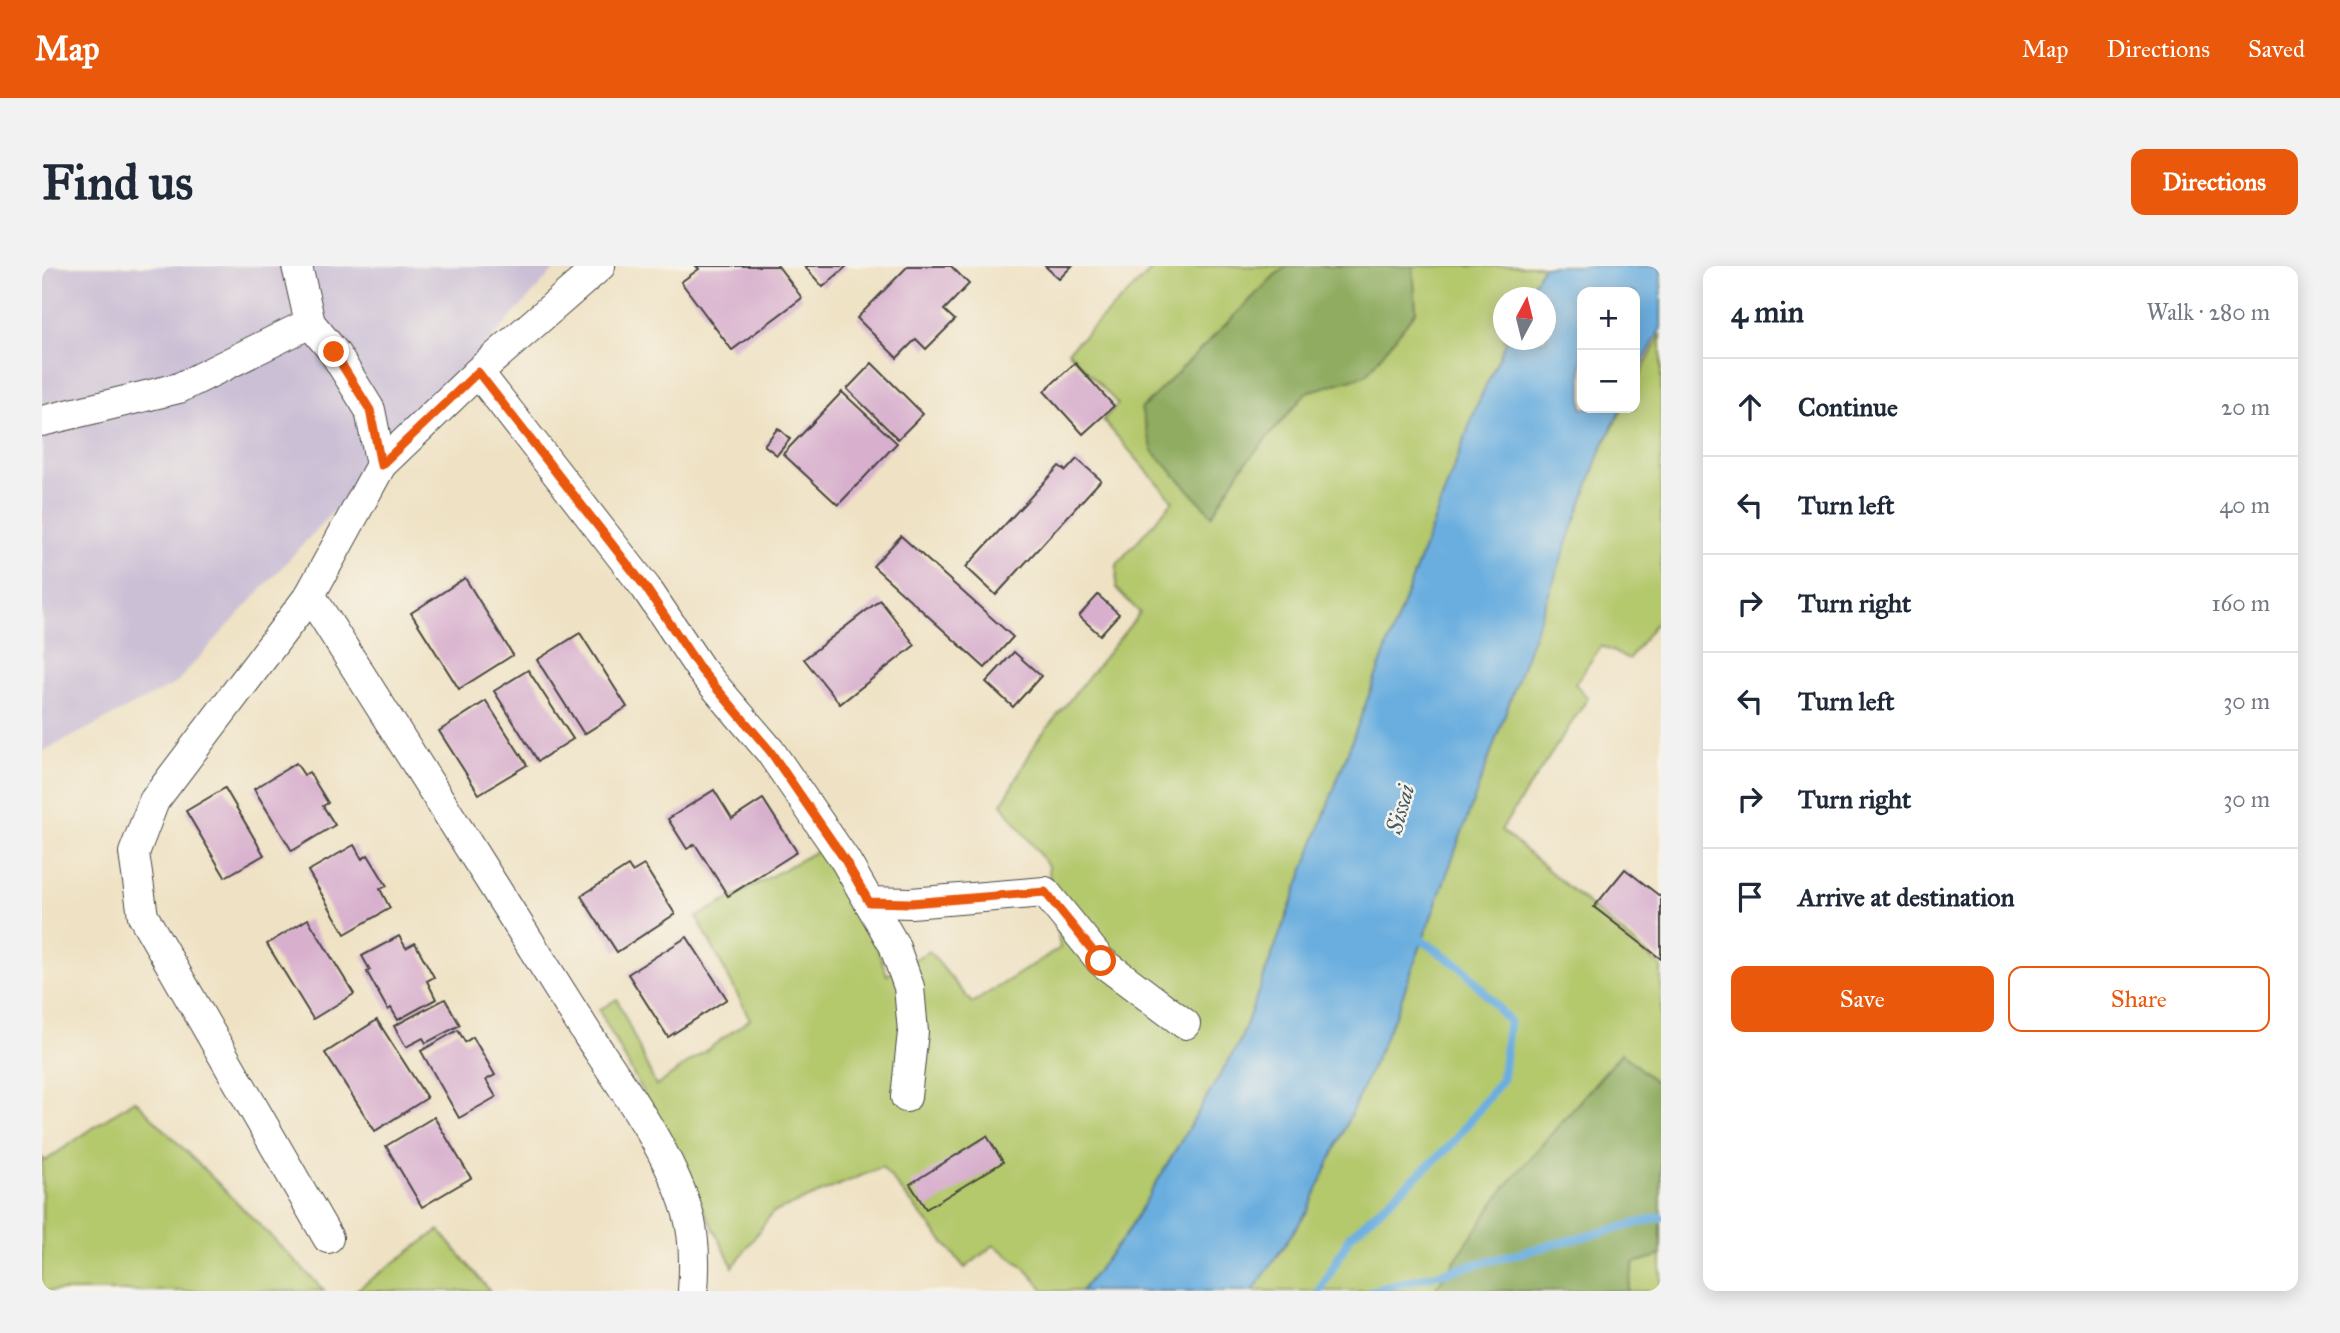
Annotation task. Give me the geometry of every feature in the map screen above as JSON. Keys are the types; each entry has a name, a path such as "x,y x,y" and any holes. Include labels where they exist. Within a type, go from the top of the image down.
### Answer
{"street":[{"path":"297,266 310,323 334,352 370,410 381,465"},
{"path":"328,1238 143,916 134,853 154,801 310,594 381,465 478,372 600,266"},
{"path":"42,421 179,388 310,323"},
{"path":"478,372 646,588 701,670 770,751 845,860 894,945 909,987 914,1032 906,1097"},
{"path":"310,594 639,1113 668,1166 688,1211 694,1250 693,1291"},
{"path":"869,902 911,903 1045,892 1101,961 1185,1024"}],"shaded area":[{"path":"42,266 558,266 175,684 42,752"}],"green space":[{"path":"1156,266 1288,266 1275,275 1234,317 1212,515 1241,468 1307,392 1366,375 1416,311 1413,266 1543,266 1531,287 1493,287 1493,350 1502,350 1478,403 1240,1041 1125,1236 1081,1291 1045,1291 1025,1268 994,1245 965,1268 882,1167 772,1213 733,1267 599,1010 617,999 656,1086 750,1019 697,917 824,847 864,911 887,975 929,951 972,1003 1060,948 1048,866 1002,804 1038,739 1140,613 1116,588 1117,564 1173,501 1103,420 1118,404 1068,351"},
{"path":"1288,266 1413,266 1416,311 1366,375 1307,392 1241,468 1212,515 1153,451 1141,409 1275,275"},
{"path":"1661,334 1661,616 1629,659 1601,646 1575,684 1588,698 1501,830 1661,966 1661,1087 1621,1053 1506,1186 1434,1291 1253,1291 1308,1210 1602,448 1620,413 1640,413 1640,375"},
{"path":"1622,1053 1661,1087 1661,1255 1634,1263 1628,1291 1434,1291 1506,1186"},
{"path":"134,1100 325,1291 42,1291 42,1158 45,1161"},
{"path":"439,1230 490,1291 355,1291"},
{"path":"1661,1255 1661,1291 1628,1291 1634,1263"}],"water":[{"name":"Sissai","path":"1543,266 1661,266 1661,328 1640,368 1640,287 1577,287 1577,413 1619,413 1602,448 1397,1011 1308,1210 1253,1291 1081,1291 1125,1236 1240,1041 1478,403 1502,350 1556,350 1556,287 1531,287"}],"building":[{"path":"696,266 778,266 802,298 732,350 681,282 699,269"},
{"path":"804,266 847,266 823,287"},
{"path":"908,266 951,266 969,284 944,310 955,320 926,349 916,339 897,358 857,318"},
{"path":"1045,266 1072,266 1059,279"},
{"path":"872,363 923,414 898,439 847,389"},
{"path":"1075,363 1114,406 1083,434 1044,391"},
{"path":"842,392 897,443 838,505 783,454"},
{"path":"778,428 790,439 777,455 764,445"},
{"path":"1077,459 1101,480 996,595 966,567 1059,466 1066,471"},
{"path":"901,536 1013,637 985,668 873,566"},
{"path":"465,578 513,655 459,689 411,613"},
{"path":"1098,595 1119,614 1100,635 1079,616"},
{"path":"880,600 915,645 840,704 804,659"},
{"path":"580,633 627,707 584,734 537,660"},
{"path":"1014,652 1041,676 1013,707 986,682"},
{"path":"528,670 573,739 538,761 494,691"},
{"path":"486,701 527,765 479,794 439,731"},
{"path":"296,763 304,775 309,772 328,803 323,806 335,825 292,851 254,789"},
{"path":"225,788 264,855 225,877 186,811"},
{"path":"714,790 732,819 763,799 797,852 728,896 695,844 687,849 668,819"},
{"path":"354,845 362,859 368,855 387,886 380,889 390,908 345,934 308,871"},
{"path":"644,865 675,914 617,952 581,896 628,866 632,872"},
{"path":"1625,869 1661,897 1661,959 1594,907"},
{"path":"308,919 354,994 313,1019 267,944"},
{"path":"399,936 406,948 415,943 434,977 427,981 436,999 398,1020 391,1008 388,1010 367,972 370,970 362,956"},
{"path":"687,937 727,999 668,1037 628,974"},
{"path":"445,999 460,1025 426,1043 423,1038 406,1047 394,1026"},
{"path":"377,1020 427,1098 375,1131 325,1053"},
{"path":"458,1030 465,1042 473,1037 495,1075 486,1080 496,1097 459,1118 421,1051"},
{"path":"434,1117 471,1178 422,1207 386,1146"},
{"path":"987,1136 1003,1162 926,1209 910,1184"}],"waterway":[{"path":"1320,1291 1350,1236 1449,1147 1502,1080 1509,1021 1465,970 1413,934"},
{"path":"1371,1291 1661,1217"}],"route":[{"path":"334,352 370,410 381,465 478,372 646,588 701,670 770,751 845,860 869,902 911,903 1045,892 1101,961"}]}
